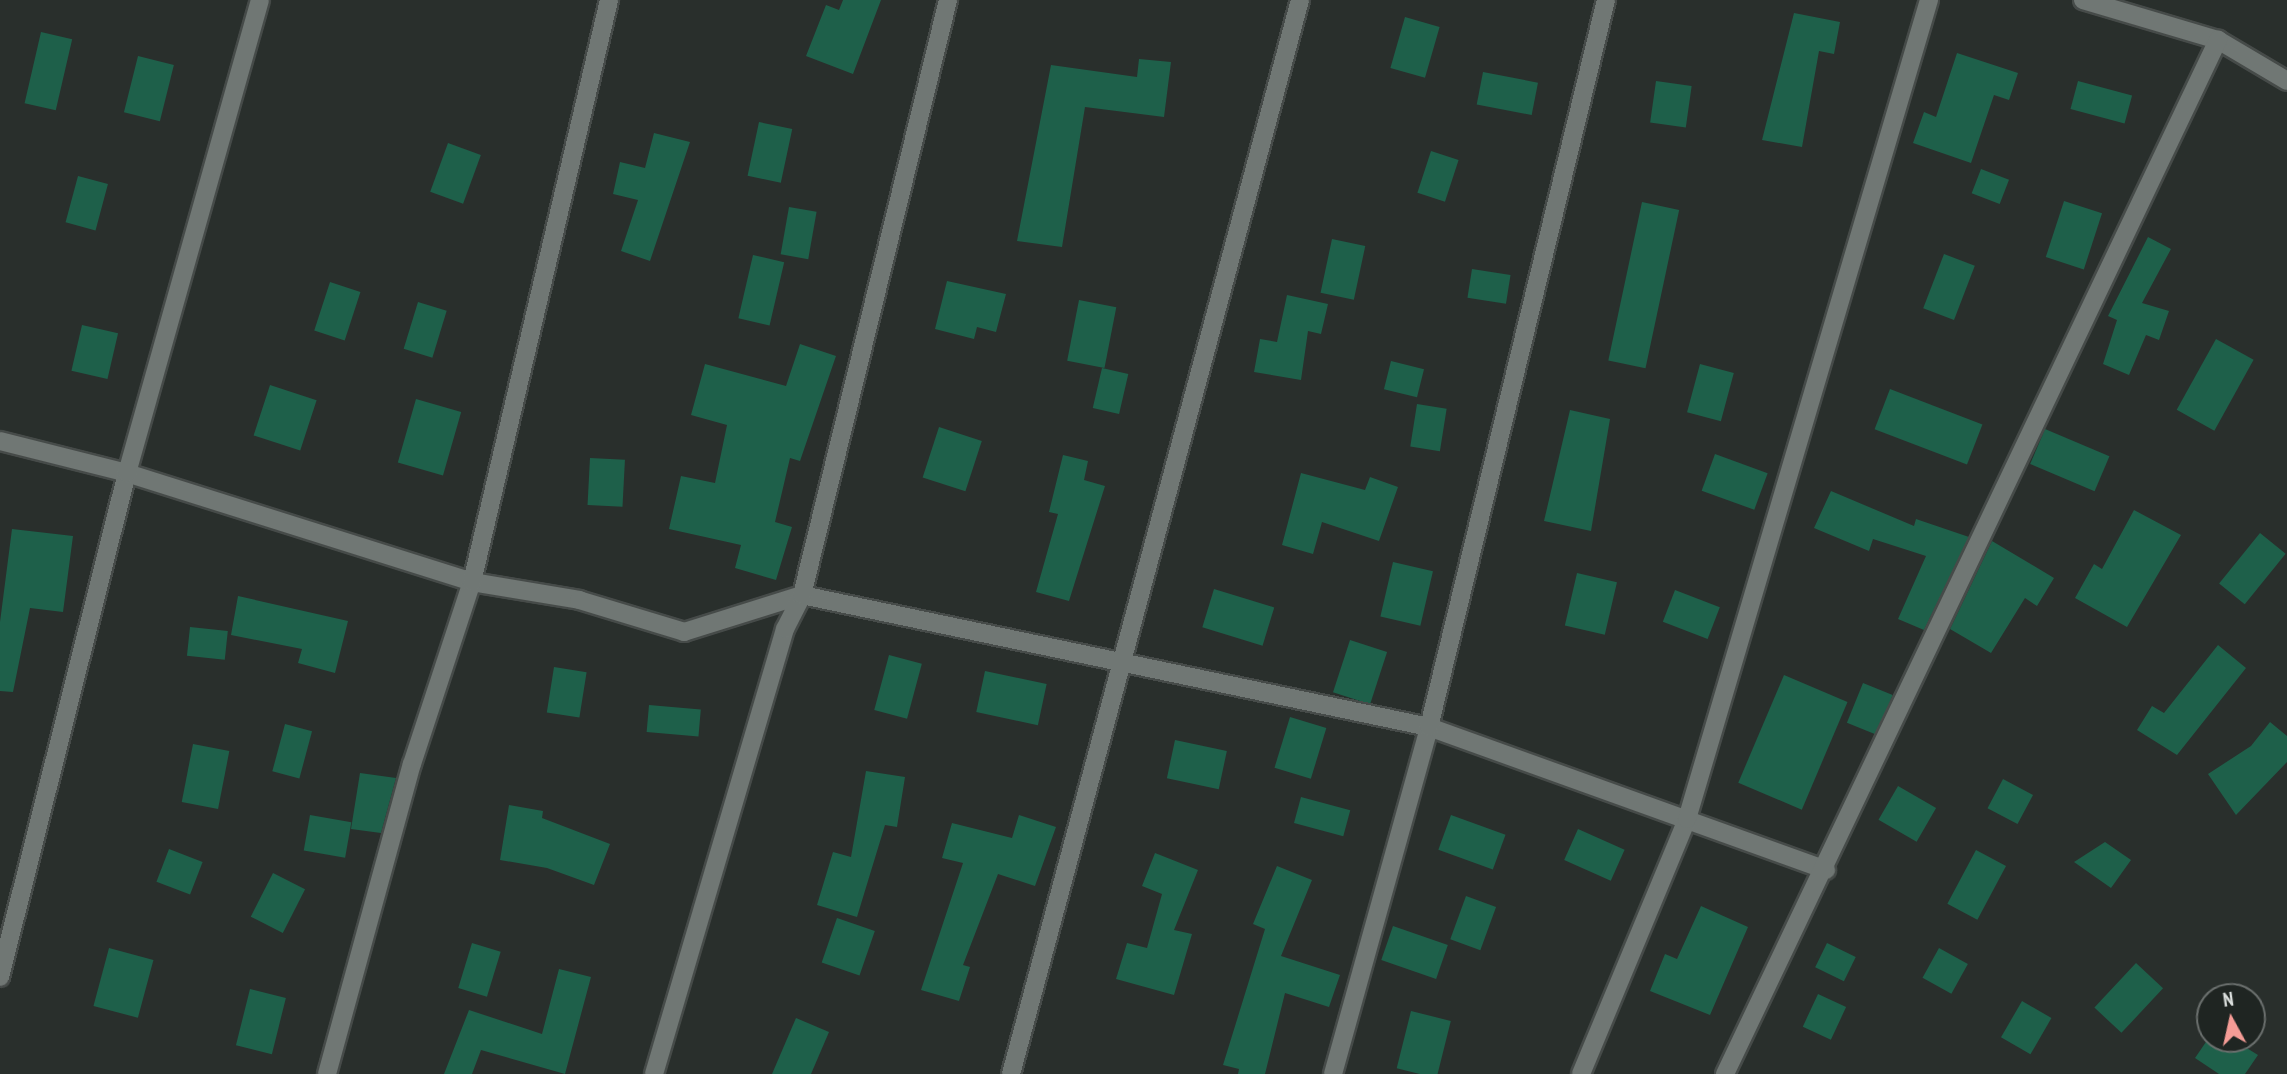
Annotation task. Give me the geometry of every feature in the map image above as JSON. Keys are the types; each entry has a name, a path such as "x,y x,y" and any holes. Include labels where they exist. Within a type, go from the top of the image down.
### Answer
{"street":[{"path":"0,977 127,473 260,0"},
{"path":"327,1074 412,764 472,583 609,0"},
{"path":"654,1074 785,629 803,595 948,0"},
{"path":"1011,1074 1119,659 1300,0"},
{"path":"1334,1074 1429,727 1606,0"},
{"path":"1581,1074 1687,819 1928,0"},
{"path":"2083,0 2218,40 2287,81"},
{"path":"1725,1074 1826,870 2218,40"},
{"path":"0,440 127,473 472,583 579,600 684,632 803,595 1119,659 1429,727 1826,870"}],"building":[{"path":"843,0 881,0 853,74 806,56 826,5 839,10"},
{"path":"1794,13 1840,22 1834,54 1819,51 1802,147 1762,140"},
{"path":"1405,17 1440,27 1425,78 1390,68"},
{"path":"41,32 72,39 56,110 25,103"},
{"path":"1957,53 2018,73 2009,100 1994,95 1971,163 1913,143 1924,112 1936,117"},
{"path":"138,56 174,65 160,121 124,112"},
{"path":"1139,59 1171,62 1164,117 1085,107 1062,247 1017,241 1051,65 1137,77"},
{"path":"1483,72 1538,83 1532,115 1477,104"},
{"path":"1656,81 1692,86 1686,128 1650,123"},
{"path":"2078,81 2132,95 2125,124 2070,109"},
{"path":"759,122 792,129 781,183 748,176"},
{"path":"654,133 690,142 650,261 621,251 638,200 613,194 620,162 645,168"},
{"path":"448,143 481,155 463,204 430,192"},
{"path":"1431,151 1459,160 1445,202 1417,193"},
{"path":"1981,169 2009,180 2000,204 1972,193"},
{"path":"78,176 108,184 96,230 66,222"},
{"path":"2064,201 2102,213 2084,269 2046,257"},
{"path":"1642,202 1679,210 1645,368 1608,360"},
{"path":"789,207 817,212 808,259 781,254"},
{"path":"2148,237 2171,249 2142,303 2169,311 2159,340 2146,335 2129,375 2103,364 2117,320 2108,316"},
{"path":"1332,239 1365,246 1354,300 1321,293"},
{"path":"1944,254 1975,266 1954,320 1923,308"},
{"path":"753,255 784,262 770,326 738,318"},
{"path":"1472,269 1511,275 1506,304 1467,298"},
{"path":"947,281 1006,294 996,332 977,327 974,339 935,329"},
{"path":"330,282 360,292 345,340 314,331"},
{"path":"1287,295 1328,304 1321,334 1308,331 1301,380 1254,372 1260,339 1277,342"},
{"path":"1079,300 1116,307 1104,368 1067,361"},
{"path":"418,302 447,311 432,358 404,349"},
{"path":"82,325 118,333 107,379 71,371"},
{"path":"2216,339 2254,360 2214,431 2177,410"},
{"path":"800,344 836,356 800,461 790,458 775,522 792,527 776,580 735,568 741,545 669,529 681,476 715,483 727,425 691,415 705,364 786,386"},
{"path":"1391,361 1424,369 1417,397 1384,389"},
{"path":"1700,364 1734,373 1721,421 1687,412"},
{"path":"1102,368 1128,374 1119,414 1093,408"},
{"path":"270,385 317,400 300,451 254,435"},
{"path":"1890,389 1982,424 1967,465 1875,429"},
{"path":"416,399 461,412 443,475 398,462"},
{"path":"1417,404 1447,409 1440,451 1410,446"},
{"path":"1570,410 1610,419 1591,531 1544,521"},
{"path":"939,427 982,441 965,491 923,477"},
{"path":"2045,429 2109,456 2095,491 2030,464"},
{"path":"1715,454 1768,473 1754,510 1702,491"},
{"path":"1063,455 1088,461 1084,480 1105,486 1069,601 1036,592 1058,514 1049,512"},
{"path":"590,458 625,460 622,507 588,505"},
{"path":"1301,473 1365,490 1370,477 1398,487 1379,541 1322,522 1313,554 1282,545"},
{"path":"1831,491 1914,526 1916,519 1969,537 1924,630 1898,619 1926,556 1873,539 1869,551 1814,528"},
{"path":"2134,510 2181,535 2127,627 2075,598 2094,564 2102,569"},
{"path":"12,529 73,536 63,612 30,608 13,692 0,691 0,622"},
{"path":"2260,533 2286,554 2245,604 2219,584"},
{"path":"1992,541 2054,578 2037,606 2025,598 1991,653 1950,629"},
{"path":"1393,562 1433,571 1420,626 1380,617"},
{"path":"1577,573 1617,582 1605,635 1565,626"},
{"path":"1214,589 1274,607 1263,646 1202,627"},
{"path":"1675,590 1720,607 1708,639 1663,622"},
{"path":"238,596 348,621 335,673 298,663 302,649 231,635"},
{"path":"190,627 228,631 225,660 187,656"},
{"path":"1350,640 1387,652 1370,704 1333,692"},
{"path":"2218,645 2246,668 2177,755 2137,730 2152,706 2164,713"},
{"path":"889,655 922,664 907,719 874,710"},
{"path":"554,667 587,672 579,718 547,712"},
{"path":"985,671 1047,684 1038,725 976,712"},
{"path":"1784,675 1848,702 1802,810 1738,783"},
{"path":"1863,683 1893,695 1877,735 1847,723"},
{"path":"649,705 701,710 698,736 647,732"},
{"path":"1290,717 1326,728 1311,779 1275,768"},
{"path":"2270,722 2287,736 2287,762 2236,815 2208,774 2251,746"},
{"path":"285,724 312,731 299,779 272,771"},
{"path":"1175,740 1227,751 1219,789 1167,778"},
{"path":"193,744 229,751 218,809 182,802"},
{"path":"866,771 905,777 897,827 885,825 857,917 817,905 833,852 851,857"},
{"path":"360,773 396,778 381,833 351,829"},
{"path":"2003,779 2033,795 2018,824 1988,808"},
{"path":"1898,786 1936,808 1917,842 1878,820"},
{"path":"1301,797 1350,810 1343,836 1294,823"},
{"path":"509,805 543,811 542,818 610,844 594,885 547,868 500,860"},
{"path":"310,815 351,822 345,858 304,850"},
{"path":"1019,815 1056,827 1035,886 998,874 963,965 970,967 959,1001 921,990 963,863 942,858 952,823 1012,838"},
{"path":"1451,815 1506,835 1493,870 1438,850"},
{"path":"1578,829 1625,850 1611,881 1564,860"},
{"path":"2105,842 2131,860 2111,888 2074,862"},
{"path":"169,849 203,862 190,895 156,882"},
{"path":"1976,850 2006,866 1977,920 1947,904"},
{"path":"1155,853 1198,870 1174,930 1192,934 1174,995 1116,979 1127,943 1147,948 1162,894 1142,886"},
{"path":"1277,866 1312,880 1281,956 1340,975 1329,1007 1285,993 1265,1074 1238,1074 1239,1069 1223,1065 1265,929 1253,924"},
{"path":"273,873 305,889 283,933 251,917"},
{"path":"1466,896 1496,907 1480,950 1450,939"},
{"path":"1701,906 1748,927 1710,1015 1650,991 1665,954 1677,959"},
{"path":"837,918 875,931 860,975 822,962"},
{"path":"1393,926 1448,945 1436,979 1381,960"},
{"path":"472,943 501,952 487,997 458,988"},
{"path":"1827,943 1856,957 1844,981 1815,967"},
{"path":"109,948 153,960 138,1018 93,1006"},
{"path":"1939,948 1968,964 1951,994 1923,978"},
{"path":"2136,963 2163,988 2121,1033 2094,1008"},
{"path":"559,969 591,977 565,1074 481,1050 472,1074 444,1074 469,1010 542,1034"},
{"path":"250,989 286,998 272,1054 236,1045"},
{"path":"1818,994 1846,1007 1831,1040 1803,1027"},
{"path":"2022,1001 2051,1018 2030,1054 2001,1037"},
{"path":"1411,1011 1451,1021 1438,1074 1420,1074 1397,1068"},
{"path":"796,1018 829,1032 811,1074 772,1074"},
{"path":"2198,1053 2258,1055 2245,1074 2219,1074 2195,1058"}]}
